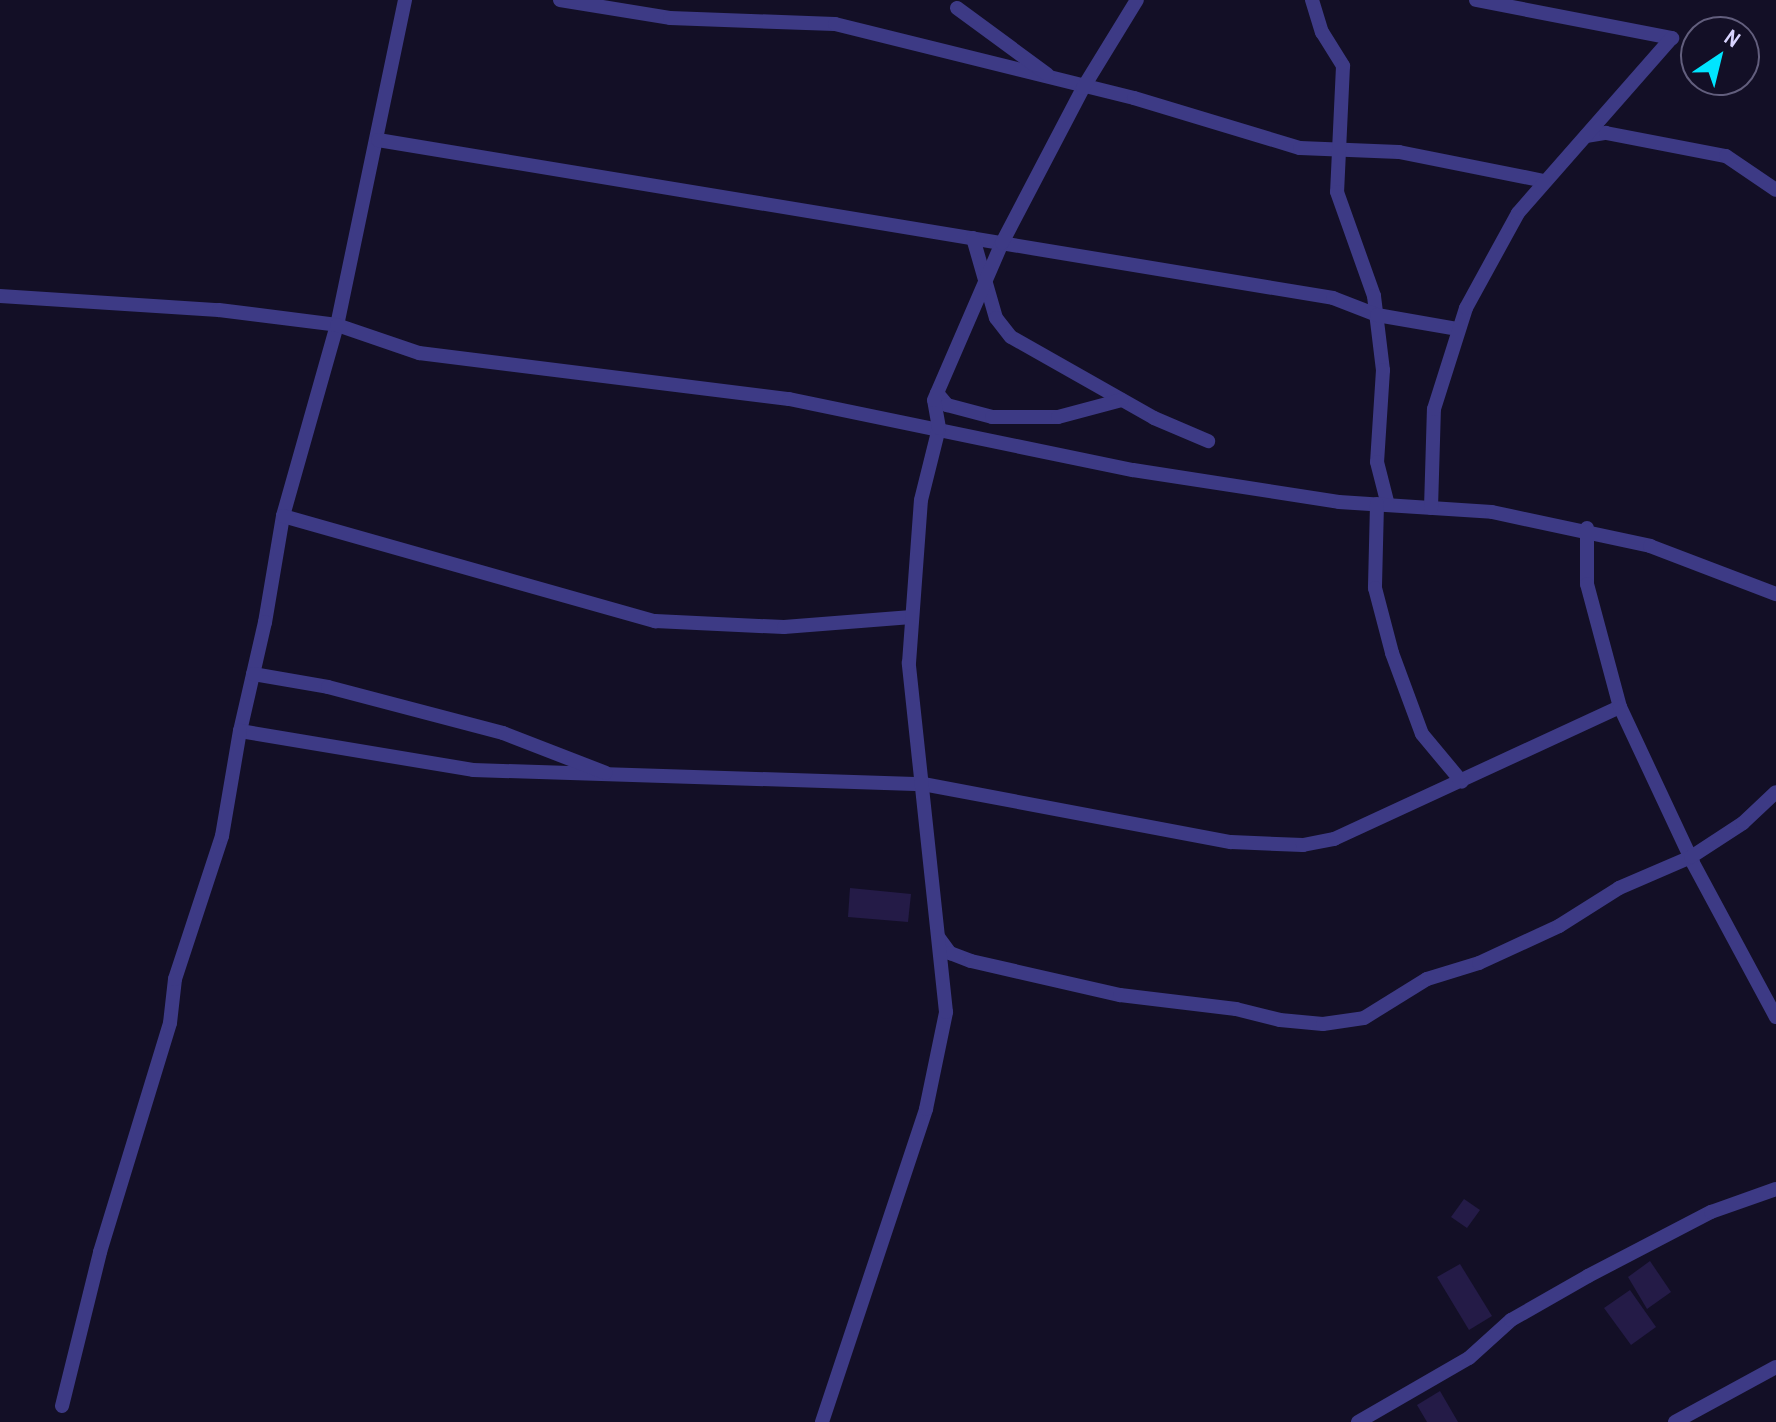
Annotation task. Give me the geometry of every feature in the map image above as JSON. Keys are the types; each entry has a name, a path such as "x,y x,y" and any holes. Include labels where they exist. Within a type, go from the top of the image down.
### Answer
{"street":[{"path":"62,1406 100,1252 170,1023 175,979 222,836 283,516 337,325 405,0"},
{"path":"560,0 670,18 835,24 1300,148 1399,152 1544,181"},
{"path":"822,1422 940,1060 946,1012 909,663 921,500 939,428 937,393 1002,243 1083,88 1137,0"},
{"path":"1312,0 1322,32 1343,66 1342,150 1337,192 1377,315 1383,370 1377,462 1382,505 1375,588 1392,653 1422,734 1462,782"},
{"path":"1431,508 1434,409 1457,329 1518,213 1672,38 1476,0"},
{"path":"957,8 1057,81"},
{"path":"1586,136 1606,133 1726,156 1776,190"},
{"path":"378,140 1333,298 1377,315 1457,329"},
{"path":"973,238 996,318 1011,337 1122,400 1208,441"},
{"path":"0,296 219,310 337,325 419,353 642,377 939,428 1133,470 1382,505 1431,508 1587,528 1650,546 1776,594"},
{"path":"937,393 947,405 992,417 1058,417 1122,400"},
{"path":"283,516 655,621 784,627 912,617"},
{"path":"1587,528 1587,584 1620,707 1691,857 1776,1017"},
{"path":"253,674 328,687 503,733 613,777"},
{"path":"240,731 473,770 613,777 923,784 1231,842 1303,845 1334,839 1620,707"},
{"path":"939,938 960,957 1035,978 1323,1024 1364,1018 1427,979 1506,951 1559,926 1589,903 1691,857 1743,823 1776,792"},
{"path":"1358,1422 1469,1358 1511,1320 1588,1276 1711,1212 1776,1189"},
{"path":"1675,1422 1776,1367"}],"building":[{"path":"850,888 911,894 908,922 848,917"},
{"path":"1464,1199 1480,1210 1467,1228 1451,1217"},
{"path":"1650,1261 1671,1292 1647,1309 1628,1277"},
{"path":"1460,1264 1492,1316 1469,1330 1437,1277"},
{"path":"1630,1290 1656,1327 1631,1345 1604,1308"},
{"path":"1440,1391 1458,1422 1427,1422 1417,1405"}]}
